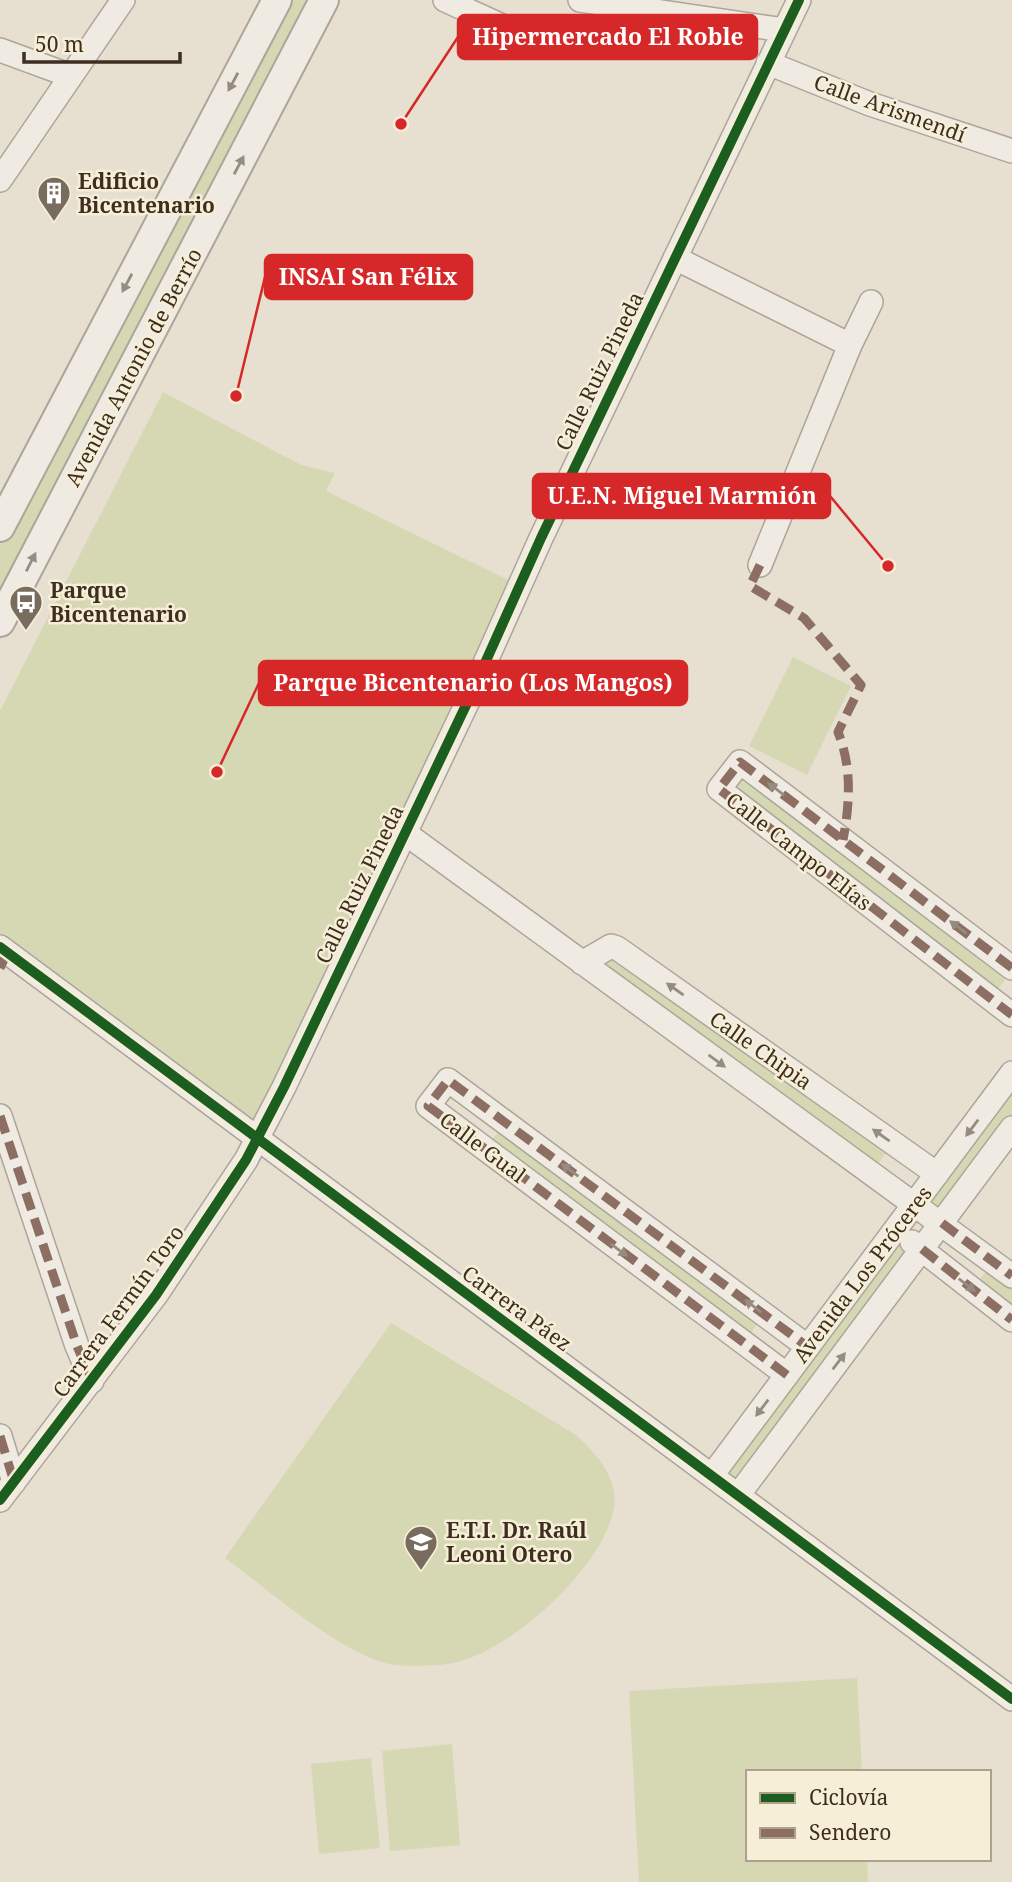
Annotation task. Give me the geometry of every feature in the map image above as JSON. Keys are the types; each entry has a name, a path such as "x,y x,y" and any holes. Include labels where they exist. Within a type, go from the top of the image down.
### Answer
{"street":[{"path":"0,180 123,0"},
{"name":"Avenida Antonio de Berrío","path":"0,527 277,0"},
{"name":"Avenida Antonio de Berrío","path":"0,622 324,0"},
{"path":"445,0 533,40"},
{"path":"580,0 784,30"},
{"name":"Calle Ruiz Pineda","path":"257,1139 405,833 799,0"},
{"path":"0,50 71,76"},
{"name":"Calle Arismendí","path":"768,63 870,104 1012,151"},
{"path":"675,258 850,345"},
{"path":"760,565 850,345 871,302"},
{"name":"Calle Campo Elías","path":"1012,968 740,762 719,789 1012,1015"},
{"name":"Calle Chipia","path":"405,833 1012,1276"},
{"name":"Calle Chipia","path":"582,963 614,946 937,1174"},
{"name":"Carrera Páez","path":"2,956 257,1139 713,1474 1012,1699"},
{"name":"Avenida Los Próceres","path":"713,1474 1012,1073"},
{"name":"Calle Gual","path":"787,1375 428,1106 448,1080 808,1347"},
{"path":"0,1116 77,1346 92,1381"},
{"name":"Avenida Los Próceres","path":"740,1494 1012,1128"},
{"name":"Carrera Fermín Toro","path":"7,1491 92,1381 211,1215 257,1139"},
{"path":"895,1229 1012,1320"},
{"path":"0,1436 7,1491"}],"green space":[{"path":"277,0 324,0 0,622 0,527"},
{"path":"163,392 301,465 335,473 326,491 520,586 257,1139 0,947 0,711"},
{"path":"793,657 851,686 807,775 749,746"},
{"path":"740,762 1012,970 991,999 719,789"},
{"path":"617,948 893,1143 872,1172 582,963"},
{"path":"1012,1073 1012,1128 942,1223 915,1203"},
{"path":"506,1122 764,1314 744,1343 485,1149"},
{"path":"895,1229 922,1249 739,1494 713,1474"},
{"path":"993,1262 1012,1276 1012,1320 973,1289"},
{"path":"391,1323 576,1435 599,1460 614,1490 613,1512 605,1535 572,1582 550,1605 501,1643 453,1663 395,1665 370,1658 327,1634 225,1558"},
{"path":"857,1678 862,1770 746,1770 746,1861 867,1861 868,1882 639,1882 629,1691"},
{"path":"452,1744 460,1845 390,1851 382,1751"},
{"path":"371,1758 380,1848 319,1854 311,1764"}],"marked path":[{"path":"760,565 750,586 804,618 861,685 838,732 848,772 843,840"},
{"path":"1012,968 740,762 719,789 1012,1015"},
{"path":"0,968 7,953"},
{"path":"787,1375 428,1106 448,1080 808,1347"},
{"path":"0,1116 77,1346 92,1381"},
{"path":"942,1223 1012,1276"},
{"path":"922,1249 1012,1320"},
{"path":"0,1436 14,1482"}],"cycle path":[{"path":"0,1500 156,1295 246,1160 284,1087 468,701 541,538 799,0"},
{"path":"0,947 1012,1699"}],"place":[{"name":"Hipermercado El Roble","path":"401,124"},
{"name":"Edificio Bicentenario","path":"54,223"},
{"name":"INSAI San Félix","path":"236,396"},
{"name":"U.E.N. Miguel Marmión","path":"888,566"},
{"name":"Parque Bicentenario","path":"26,632"},
{"name":"Parque Bicentenario (Los Mangos)","path":"217,772"},
{"name":"E.T.I. Dr. Raúl Leoni Otero","path":"421,1572"}]}
